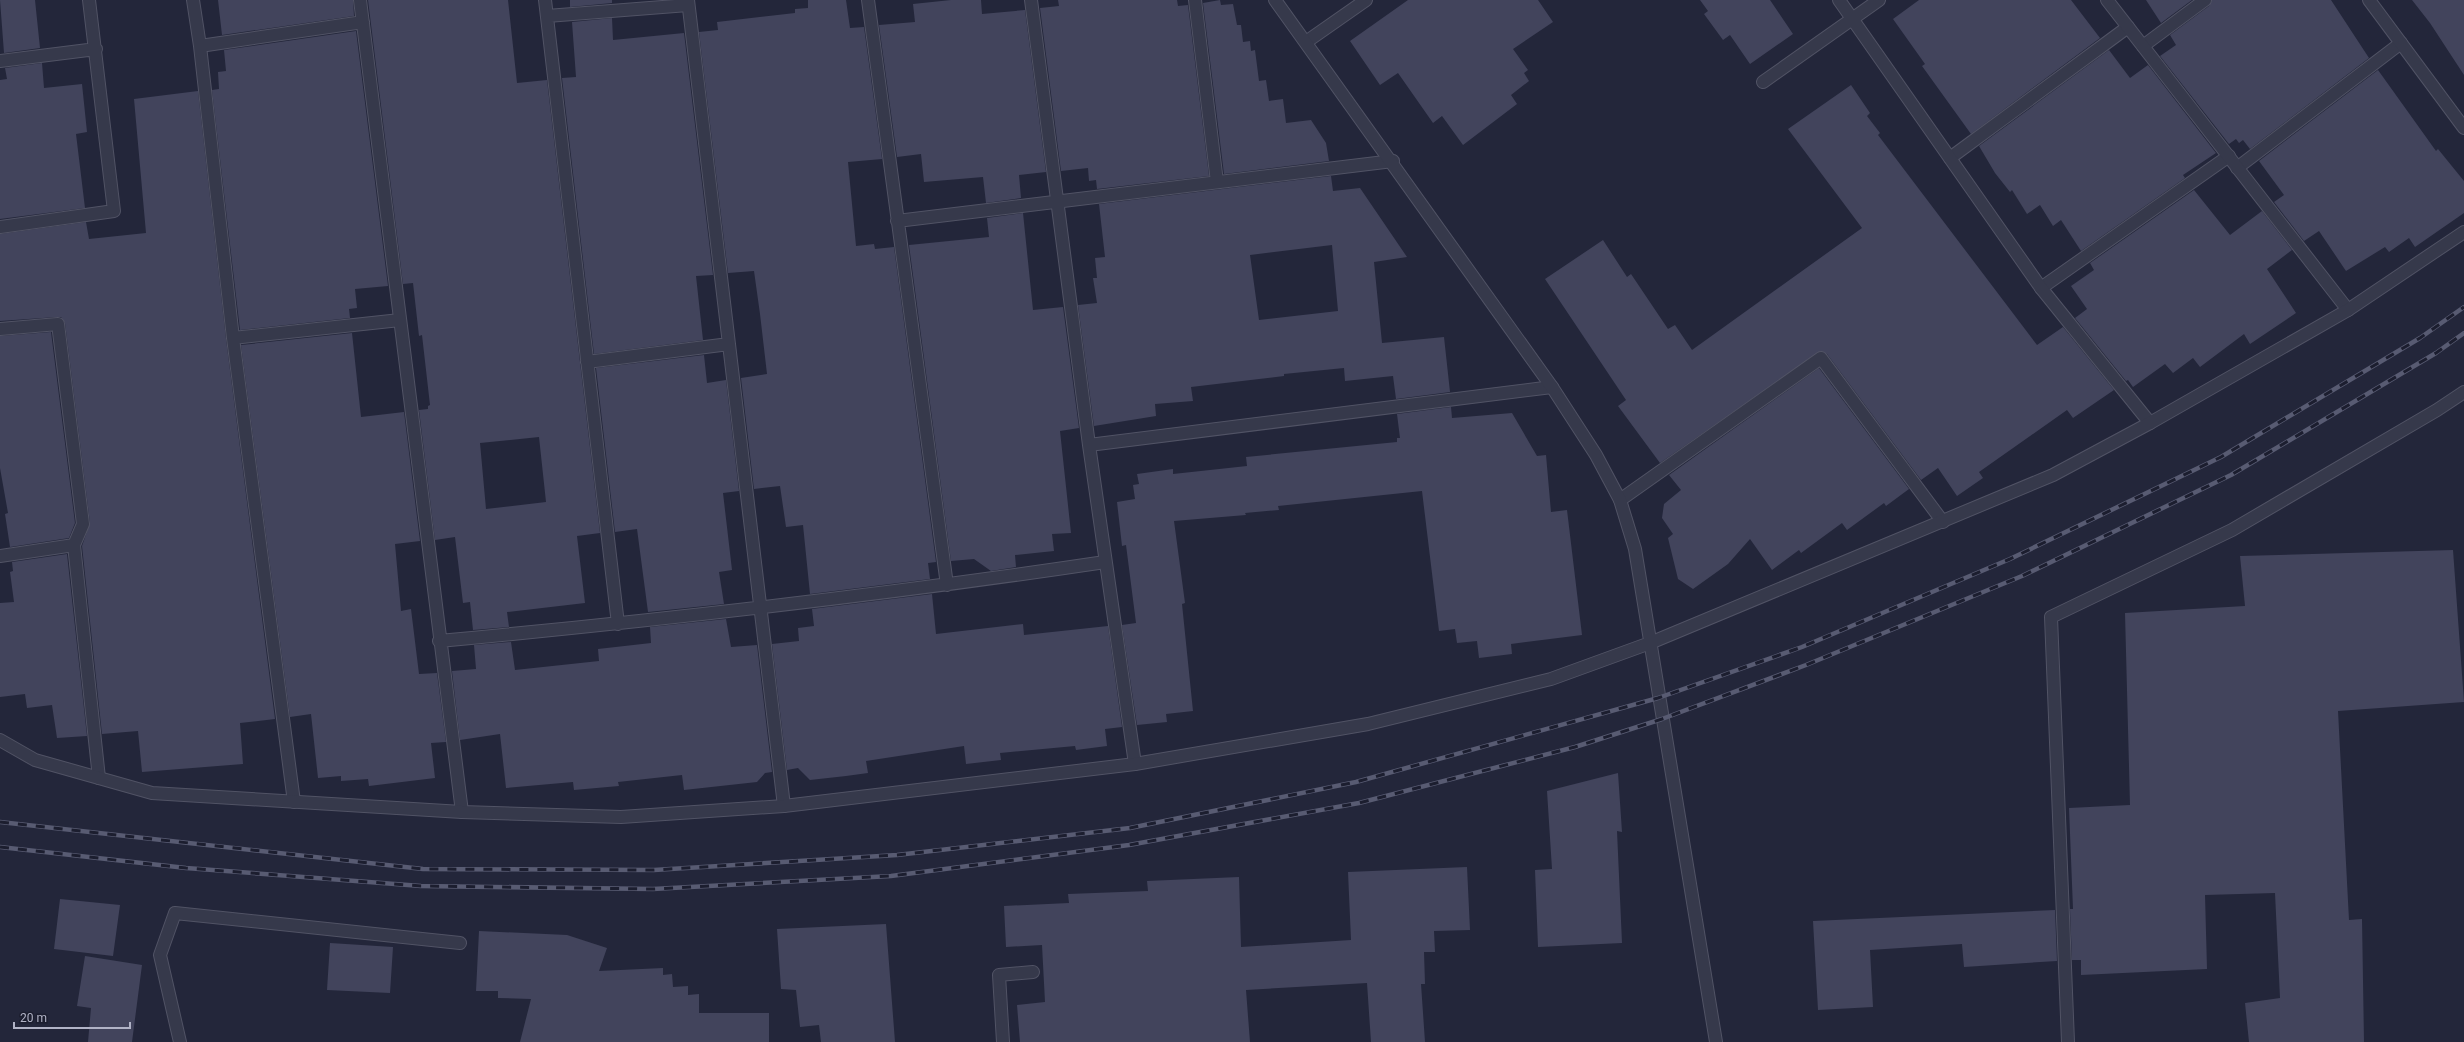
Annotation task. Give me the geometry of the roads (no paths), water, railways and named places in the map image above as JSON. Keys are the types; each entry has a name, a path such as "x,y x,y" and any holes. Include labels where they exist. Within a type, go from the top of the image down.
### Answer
{"street":[{"path":"0,227 114,211 89,0"},
{"path":"193,0 200,46 233,338 294,802"},
{"path":"360,0 462,812"},
{"path":"545,0 618,624"},
{"path":"868,0 947,585"},
{"path":"1031,0 1088,445 1134,764"},
{"path":"1195,0 1217,182"},
{"path":"1275,0 1393,161 1552,387 1596,455 1620,500 1635,549 1716,1042"},
{"path":"1306,42 1366,0"},
{"path":"1839,0 2041,288 2150,423"},
{"path":"1763,82 1879,0"},
{"path":"2107,0 2348,310"},
{"path":"2143,46 2204,0"},
{"path":"2369,0 2464,128"},
{"path":"547,16 688,2 784,806"},
{"path":"200,46 363,22"},
{"path":"1950,158 2128,27"},
{"path":"2238,168 2401,43"},
{"path":"0,61 96,49"},
{"path":"2041,288 2229,156"},
{"path":"897,221 1393,161"},
{"path":"0,740 34,760 152,793 462,812 621,817 784,806 1134,764 1368,724 1551,679 1650,643 2053,475 2150,423 2348,310 2464,232"},
{"path":"233,338 400,320"},
{"path":"0,329 58,324 83,524 74,545 99,778"},
{"path":"587,362 729,344"},
{"path":"1620,500 1821,358 1943,522"},
{"path":"1088,445 1552,387"},
{"path":"2068,1042 2051,617 2232,530 2437,410 2464,392"},
{"path":"0,556 74,545"},
{"path":"440,641 618,624 947,585 1105,562"},
{"path":"180,1042 160,955 175,913 460,943"},
{"path":"1003,1042 999,975 1033,972"}],"railway":[{"path":"0,822 423,869 654,870 897,855 1130,828 1356,782 1658,698 1802,647 2010,559 2221,457 2420,338 2464,307"},
{"path":"0,847 186,868 421,886 653,889 891,876 1129,845 1359,803 1575,747 1662,719 1806,665 2022,576 2231,475 2436,353 2464,333"}]}
